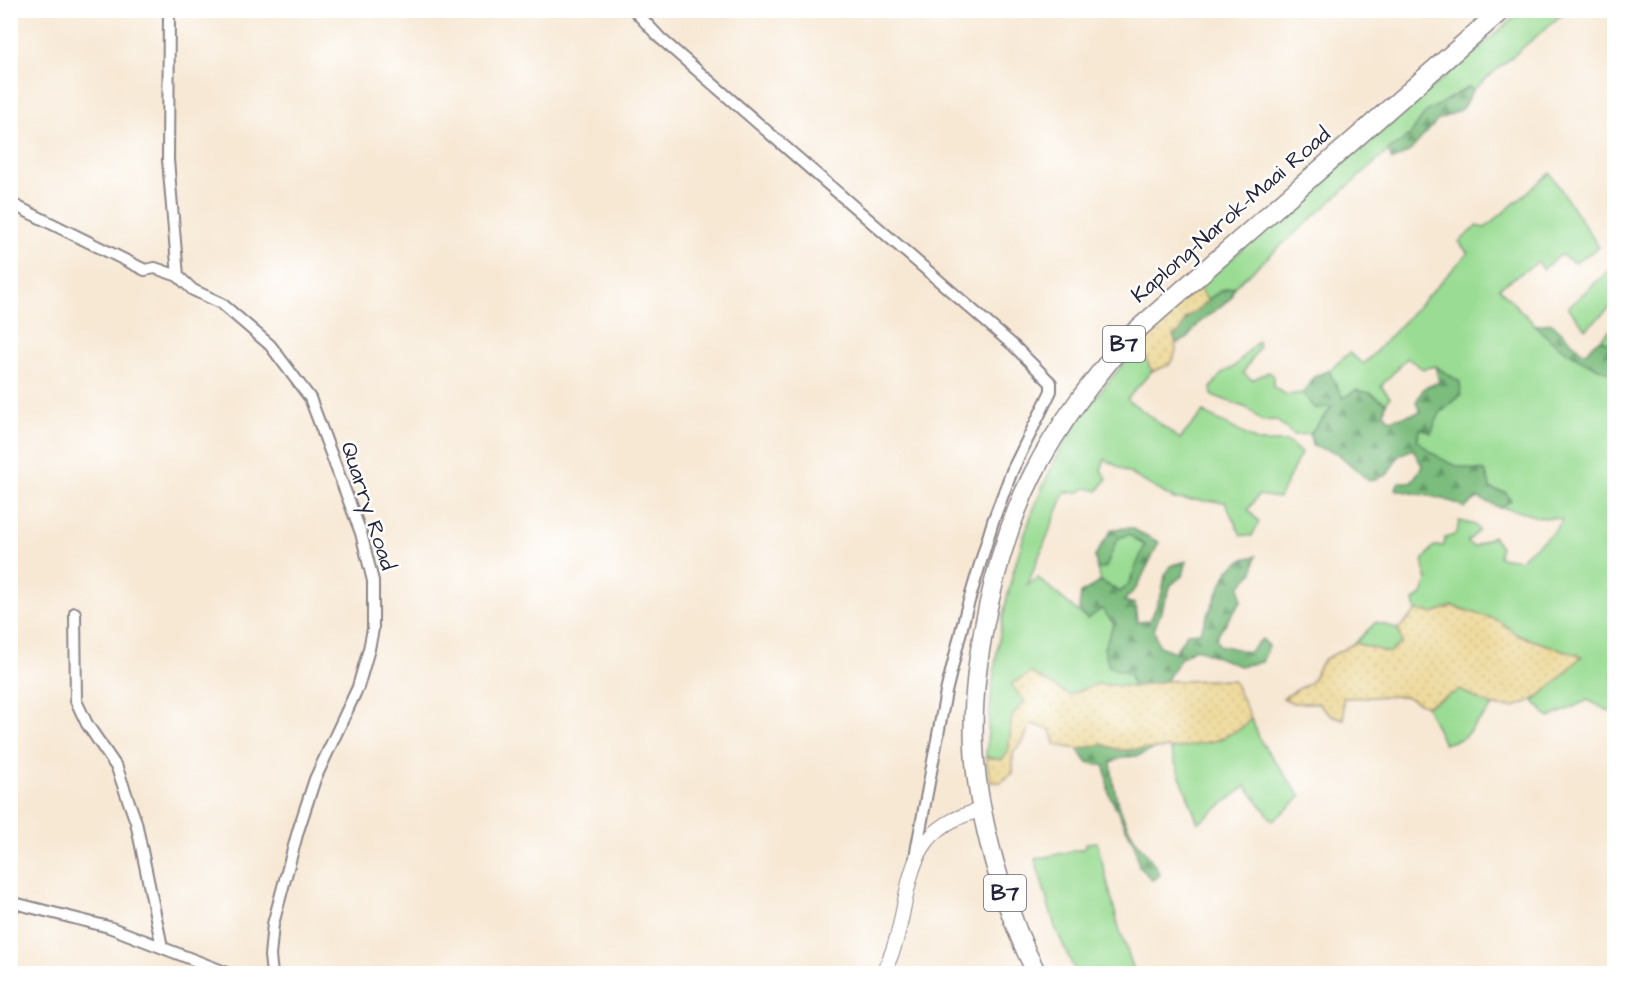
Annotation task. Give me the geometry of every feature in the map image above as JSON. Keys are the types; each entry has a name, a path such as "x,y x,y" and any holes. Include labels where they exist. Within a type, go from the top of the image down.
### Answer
{"highway":[{"name":"Kaplong-Narok-Maai Road","path":"1037,974 1002,886 982,810 976,771 974,726 984,637 1001,556 1033,474 1056,432 1087,388 1137,329 1502,10"}],"main road":[{"path":"882,974 891,951 915,858 942,826 964,814 982,810"}],"street":[{"path":"10,203 145,270 155,268 178,276 168,160 169,10"},
{"path":"634,10 660,38 1014,346 1051,383 1051,391 1012,471 993,521 966,611 946,692 915,858"},
{"name":"Quarry Road","path":"178,276 193,290 221,303 270,345 310,399 364,544 373,581 373,629 369,649 358,687 315,778 298,831 273,924 270,956 272,974"},
{"path":"75,613 76,701 87,724 117,768 136,822 162,947"},
{"path":"10,902 109,927 230,974"}],"green space":[{"path":"1522,11 1566,11 1473,90 1469,87 1426,112 1410,135 1388,151 1234,287 1221,290 1208,301 1198,287"},
{"path":"1469,87 1473,90 1462,109 1438,120 1410,151 1392,161 1388,151 1410,135 1426,112"},
{"path":"1550,173 1599,247 1575,263 1561,255 1543,269 1538,262 1499,288 1551,339 1579,358 1614,374 1614,714 1588,700 1549,718 1534,701 1581,656 1519,636 1497,620 1453,606 1434,613 1416,611 1414,600 1422,595 1427,581 1423,561 1434,546 1444,546 1445,538 1457,534 1459,521 1475,525 1479,530 1467,542 1474,547 1493,536 1500,547 1499,557 1520,560 1554,531 1562,520 1500,508 1511,500 1506,493 1491,489 1485,471 1448,463 1417,440 1421,428 1431,433 1440,413 1461,395 1435,366 1423,369 1407,358 1381,386 1390,397 1386,403 1371,393 1343,398 1329,371 1349,353 1364,364 1468,253 1459,242 1477,226 1485,228"},
{"path":"1614,266 1614,304 1586,329 1568,307"},
{"path":"1234,287 1231,298 1199,323 1187,339 1177,343 1173,336 1202,303"},
{"path":"1552,323 1584,353 1600,339 1614,346 1614,374 1572,355 1543,334 1535,325"},
{"path":"1614,327 1614,346 1600,339"},
{"path":"1258,341 1259,347 1243,373 1252,380 1269,372 1274,376 1273,387 1287,395 1303,393 1314,408 1333,406 1310,434 1294,435 1276,420 1262,421 1249,409 1212,395 1211,388 1222,373 1234,367"},
{"path":"1139,345 1152,371 1127,399 1180,439 1203,412 1259,442 1288,442 1301,453 1279,498 1258,495 1248,510 1259,522 1252,536 1241,535 1225,502 1174,499 1105,459 1101,470 1107,479 1098,491 1086,488 1078,493 1065,492 1027,586 1038,578 1087,619 1102,608 1114,624 1104,648 1130,674 1133,687 1097,684 1069,695 1025,702 1012,716 1008,752 1002,760 986,757 999,637 1017,559 1029,521 1044,484 1070,433 1098,394"},
{"path":"1435,366 1460,382 1461,395 1440,413 1431,433 1421,428 1417,440 1433,453 1456,466 1485,471 1491,489 1506,493 1511,501 1500,508 1478,498 1464,508 1440,499 1395,489 1399,482 1412,482 1422,466 1413,449 1399,455 1387,475 1369,481 1337,453 1312,446 1310,434 1332,407 1314,408 1303,393 1314,376 1329,371 1343,398 1356,390 1370,393 1386,403 1384,413 1390,420 1421,412 1416,402 1424,388 1439,382"},
{"path":"1131,528 1159,542 1137,587 1124,601 1135,604 1137,622 1150,621 1162,593 1165,575 1172,565 1187,561 1183,575 1171,585 1154,630 1159,646 1175,652 1187,633 1200,632 1228,570 1244,559 1256,556 1253,572 1240,586 1241,601 1216,637 1219,645 1249,652 1262,639 1269,646 1262,662 1239,666 1195,648 1180,659 1166,681 1133,687 1130,674 1109,667 1104,648 1114,624 1102,609 1087,619 1079,609 1081,593 1101,581 1120,592 1128,585 1145,545 1128,534 1117,539 1106,567 1097,569 1095,556 1112,529"},
{"path":"1128,534 1145,546 1128,585 1120,592 1101,581 1097,569 1106,567 1117,539"},
{"path":"1376,622 1398,629 1402,643 1389,653 1355,643"},
{"path":"1460,690 1493,706 1463,738 1444,744 1426,706"},
{"path":"1251,718 1261,742 1301,797 1273,821 1246,786 1198,823 1170,749 1240,729"},
{"path":"1102,744 1120,750 1153,749 1141,755 1111,762 1115,793 1121,811 1135,839 1152,860 1160,875 1152,880 1139,866 1135,846 1109,794 1105,766 1087,762 1078,749"},
{"path":"1097,842 1119,928 1135,973 1076,973 1055,927 1035,859 1083,849 1087,843"}],"sand":[{"path":"1198,287 1208,301 1186,318 1180,332 1173,336 1176,351 1169,365 1152,371 1139,345 1153,328"},
{"path":"1452,606 1497,620 1519,636 1582,656 1543,693 1521,705 1508,707 1490,705 1460,690 1426,706 1404,696 1343,698 1344,719 1330,715 1318,703 1293,703 1283,698 1311,682 1323,660 1355,643 1389,653 1402,643 1398,629 1416,611 1434,613"},
{"path":"1031,673 1069,695 1097,684 1133,687 1166,681 1233,680 1251,718 1240,729 1218,740 1179,748 1120,750 1102,744 1078,749 1056,745 1051,730 1031,724 1023,742 1013,753 1013,773 1001,782 990,782 986,757 1002,760 1008,752 1012,716 1025,702 1011,684"}]}
